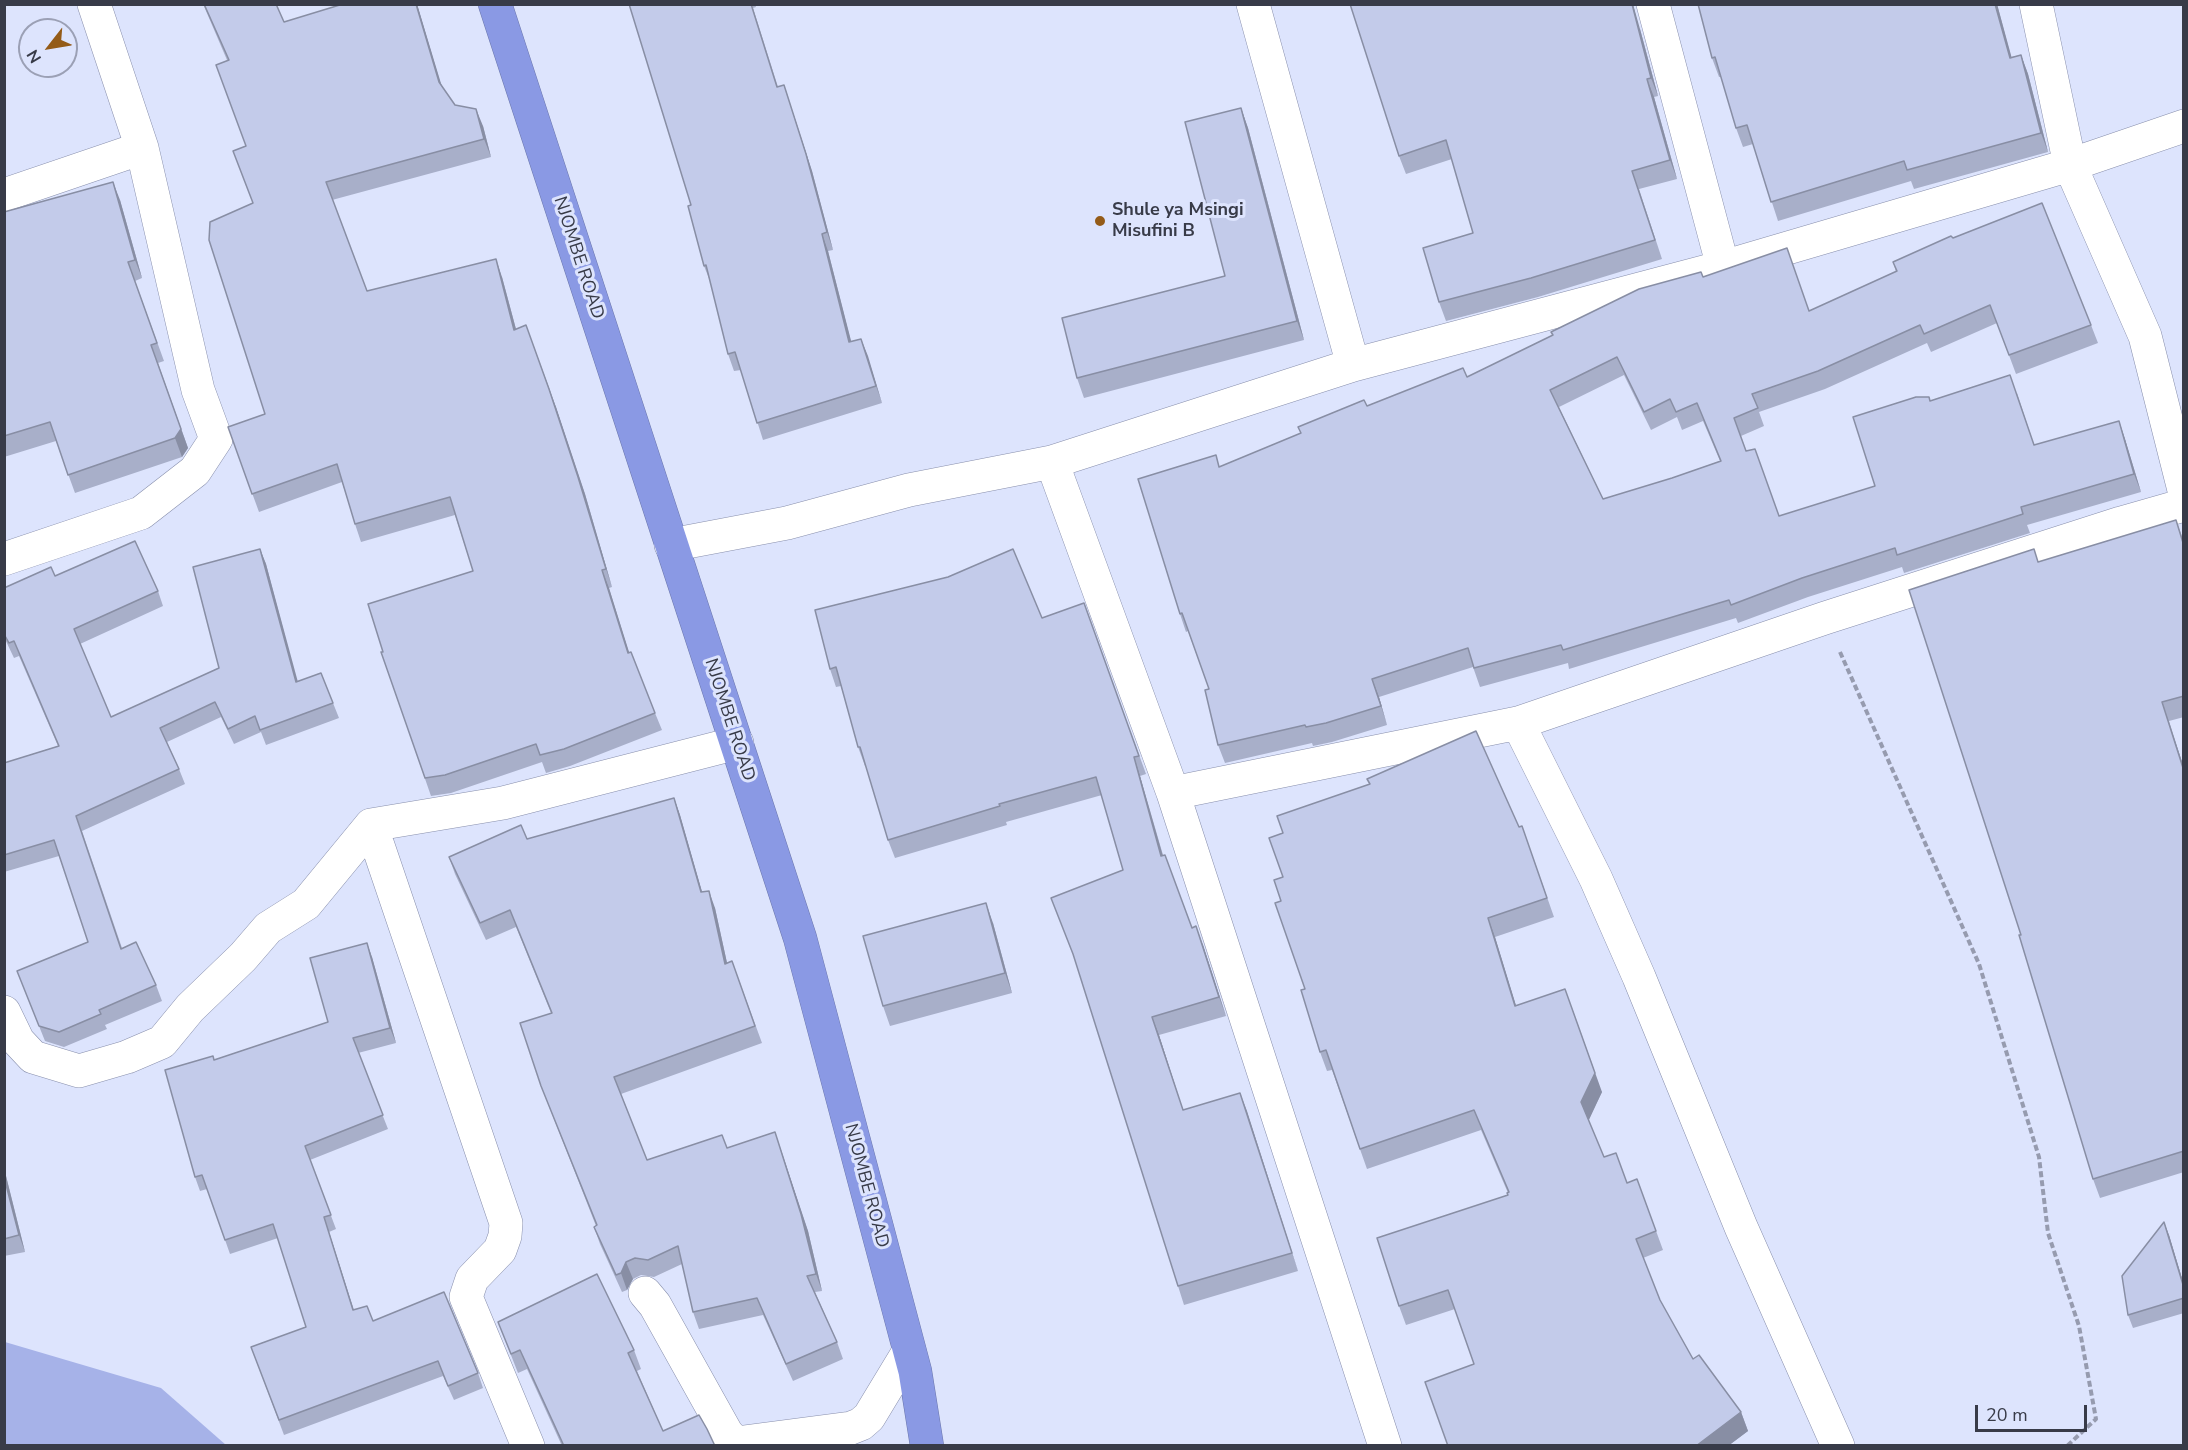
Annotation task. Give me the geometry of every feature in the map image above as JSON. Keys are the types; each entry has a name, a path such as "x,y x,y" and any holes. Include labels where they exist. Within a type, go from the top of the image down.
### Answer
{"highway":[{"name":"NJOMBE ROAD","path":"495,4 800,938 909,1351 927,1446"}],"street":[{"path":"4,559 141,513 195,471 216,439 198,390 142,148 94,4"},
{"path":"1253,4 1353,365"},
{"path":"1653,4 1723,267"},
{"path":"2036,4 2070,165 2145,336 2184,490"},
{"path":"671,545 787,523 909,490 1052,462 1353,365 1723,267 2070,165 2184,126"},
{"path":"4,195 142,148"},
{"path":"1052,462 1173,793 1385,1446"},
{"path":"1173,793 1518,723 1825,618 2184,505"},
{"path":"1518,723 1596,879 1741,1227 1838,1446"},
{"path":"4,1012 18,1041 33,1057 79,1071 127,1057 162,1042 190,1008 243,957 268,928 306,904 371,825 503,803 737,743"},
{"path":"371,825 506,1223 505,1236 500,1250 472,1279 466,1298 528,1446"},
{"path":"645,1293 655,1305 727,1434 735,1443 850,1428 861,1424 869,1417 909,1351"}],"path":[{"path":"1825,618 1979,964 2039,1157 2048,1233 2079,1326 2096,1419 2067,1446"}],"shaded area":[{"path":"5,1342 161,1388 226,1445 5,1445"}],"building":[{"path":"204,4 276,4 284,22 343,4 416,4 439,82 455,105 476,109 484,139 326,182 367,291 496,259 514,330 526,325 549,389 606,569 602,570 628,653 631,652 655,713 564,749 540,755 536,744 445,775 425,778 381,652 383,652 368,604 473,571 450,497 355,524 337,464 252,494 228,427 265,414 209,240 210,222 253,203 233,151 246,146 216,65 229,60"},
{"path":"629,4 751,4 777,87 784,85 806,154 827,232 822,234 849,342 861,339 876,386 757,423 735,352 728,354 706,265 704,266 688,206 691,205"},
{"path":"1350,4 1632,4 1651,78 1647,79 1670,160 1632,171 1655,240 1531,278 1439,302 1423,248 1473,233 1446,140 1399,156"},
{"path":"1698,4 1995,4 2010,58 2021,55 2041,133 1907,170 1904,161 1771,202 1747,125 1736,128 1715,57 1712,58"},
{"path":"1241,108 1297,321 1077,378 1062,318 1225,276 1185,122"},
{"path":"113,182 135,260 128,262 157,343 151,345 181,429 175,438 68,475 50,422 4,436 4,212"},
{"path":"2042,203 2091,325 2009,355 1990,305 1924,334 1920,325 1818,371 1752,394 1758,408 1734,418 1746,451 1755,449 1779,516 1875,486 1853,417 1916,397 1929,397 1930,401 2010,375 2034,445 2119,421 2134,474 2021,507 2023,514 1897,555 1895,548 1802,578 1731,605 1729,600 1563,650 1561,645 1474,668 1468,648 1372,679 1381,706 1326,723 1306,727 1305,725 1218,745 1205,690 1209,689 1182,613 1180,614 1138,479 1216,455 1219,467 1301,433 1298,427 1364,400 1367,406 1463,368 1467,377 1553,335 1551,332 1639,289 1701,272 1703,277 1787,248 1809,311 1897,271 1893,262 1951,236 1953,238","holes":["1617,357 1644,412 1670,399 1676,412 1697,403 1721,461 1603,499 1550,390"]},
{"path":"2176,520 2184,546 2184,696 2162,702 2184,771 2184,1151 2093,1179 2019,935 2021,935 1909,590 2034,549 2038,562"},
{"path":"135,541 158,591 74,629 111,717 219,668 193,567 260,549 296,682 321,673 333,703 260,730 255,716 228,729 215,702 160,728 179,769 76,816 121,949 136,942 156,985 99,1010 101,1014 59,1032 39,1026 17,971 88,942 54,840 4,855 4,763 59,746 14,641 9,643 4,634 4,588 51,567 55,576"},
{"path":"1013,549 1042,618 1084,603 1139,756 1134,757 1161,856 1165,855 1192,928 1196,926 1219,997 1152,1017 1183,1110 1240,1093 1292,1253 1178,1286 1073,954 1051,898 1123,870 1096,777 999,804 1000,806 888,840 860,747 858,747 836,667 830,669 815,610 948,577"},
{"path":"1476,731 1519,827 1522,826 1547,898 1488,918 1515,1006 1565,989 1595,1073 1581,1102 1604,1157 1616,1153 1627,1183 1637,1179 1656,1231 1636,1239 1660,1300 1693,1359 1699,1355 1741,1412 1696,1446 1448,1446 1425,1382 1474,1364 1448,1290 1399,1306 1377,1238 1508,1195 1509,1192 1474,1110 1360,1149 1326,1050 1320,1052 1301,990 1305,989 1275,903 1281,901 1274,880 1283,877 1269,838 1283,833 1277,816 1370,784 1367,779"},
{"path":"674,798 701,892 709,891 725,964 732,961 755,1026 614,1077 647,1160 722,1135 727,1148 775,1132 801,1214 816,1274 807,1276 837,1342 786,1364 757,1298 693,1312 678,1246 648,1260 635,1258 626,1262 621,1273 616,1275 594,1227 597,1225 541,1086 520,1023 552,1013 510,910 480,923 449,857 521,825 527,839"},
{"path":"986,903 1005,973 883,1006 863,936"},
{"path":"367,943 390,1028 353,1038 383,1115 305,1146 331,1215 324,1217 353,1310 367,1306 373,1321 444,1292 478,1373 448,1386 438,1361 279,1420 251,1347 306,1327 273,1224 225,1240 202,1175 195,1177 165,1070 213,1056 214,1060 328,1022 310,958"},
{"path":"4,1177 19,1235 4,1239"},
{"path":"2164,1222 2184,1288 2184,1298 2128,1315 2122,1276"},
{"path":"597,1274 634,1350 628,1353 663,1431 699,1415 715,1446 564,1446 520,1350 511,1354 498,1322"}],"place":[{"name":"Shule ya Msingi Misufini B","path":"1100,221"}]}
